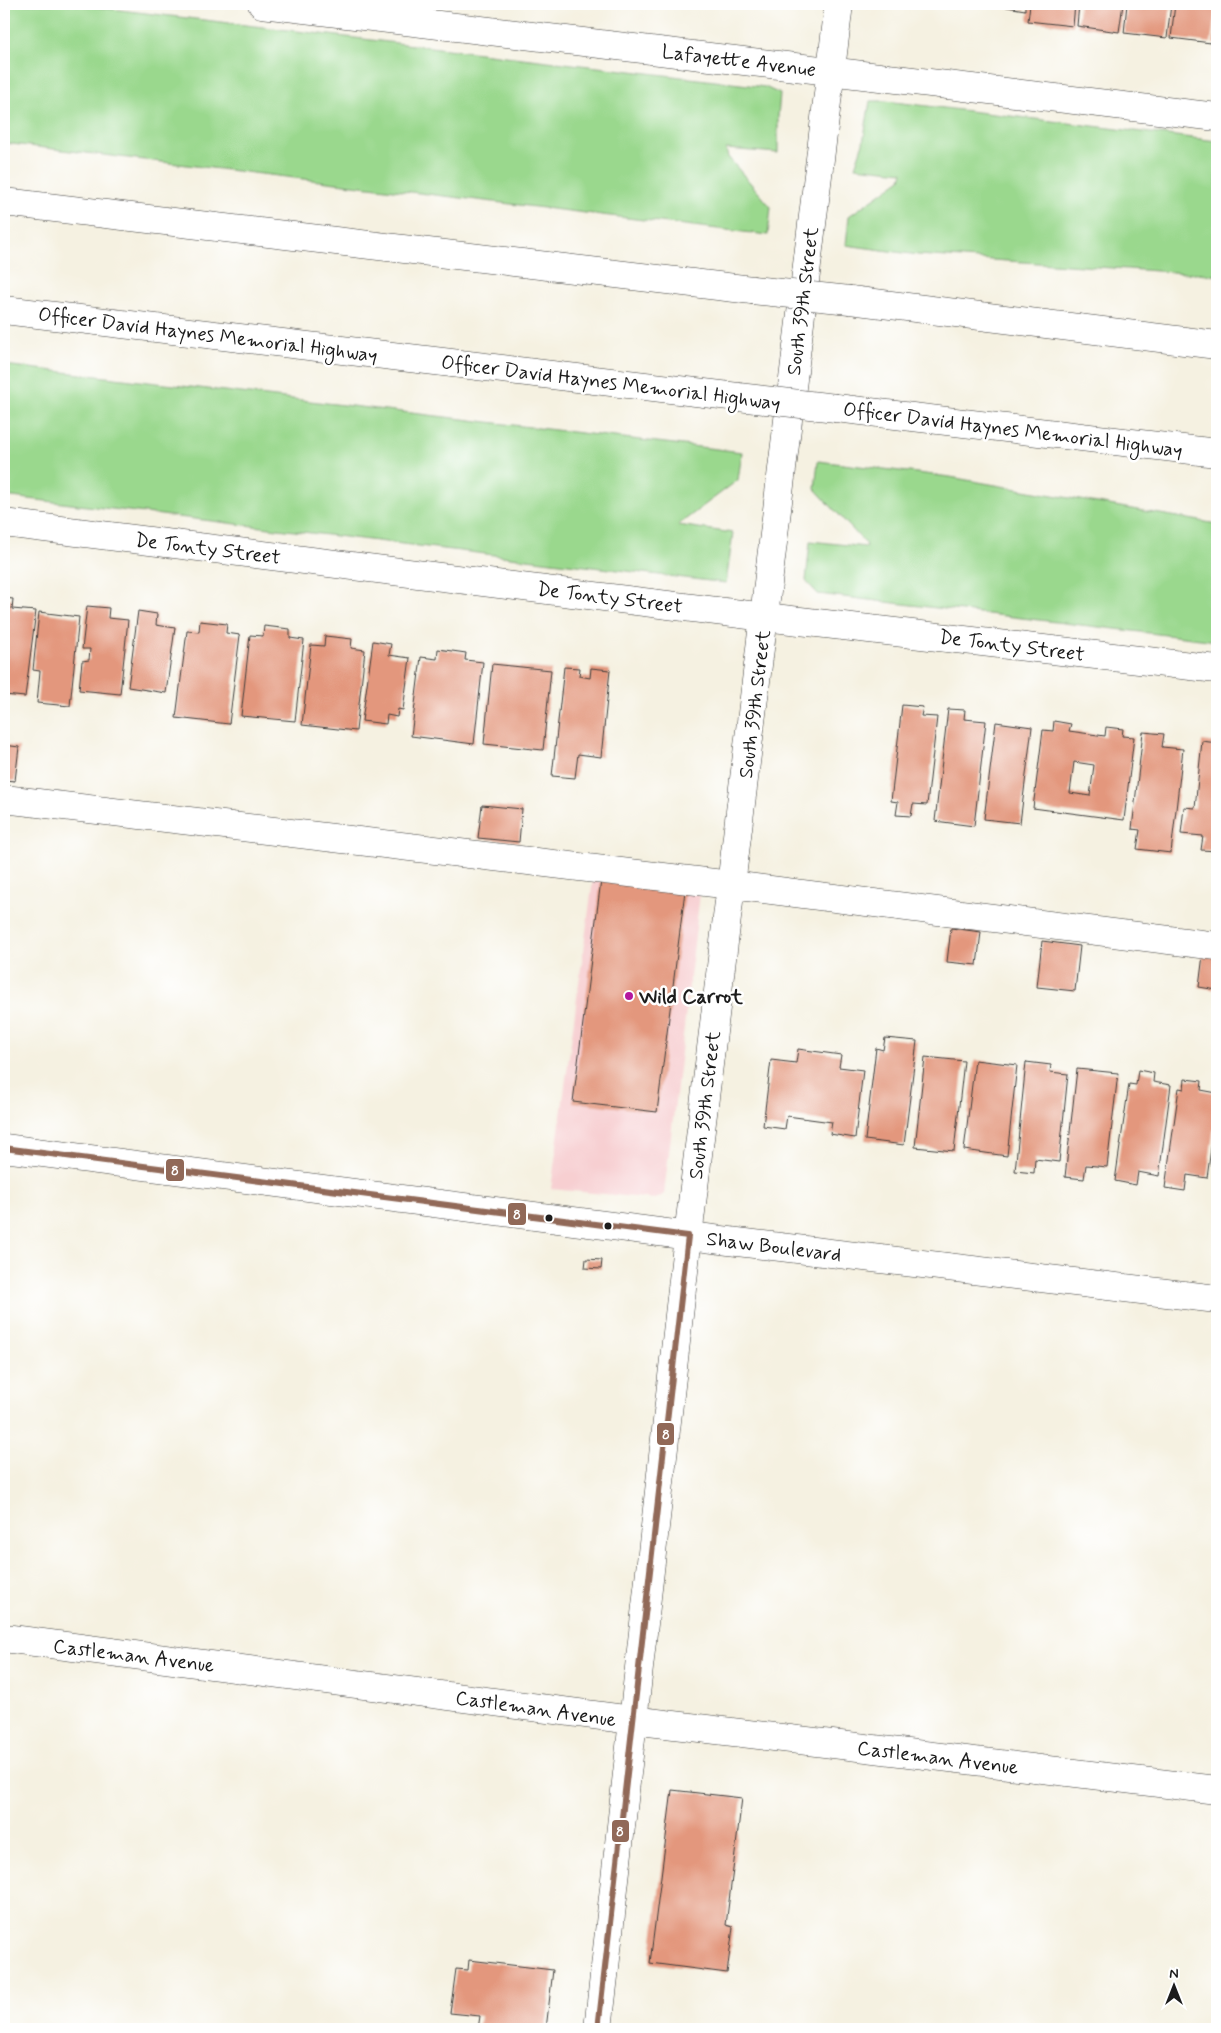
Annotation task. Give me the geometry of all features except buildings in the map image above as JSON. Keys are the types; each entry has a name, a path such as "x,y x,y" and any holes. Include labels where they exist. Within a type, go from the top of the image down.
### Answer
{"main road":[{"name":"Lafayette Avenue","path":"262,4 1217,117"},
{"name":"South 39th Street","path":"598,2029 688,1236 839,4"},
{"path":"4,202 850,300 1217,345"},
{"name":"Officer David Haynes Memorial Highway","path":"4,310 1217,453"},
{"name":"De Tonty Street","path":"4,523 765,617 1217,669"},
{"path":"4,799 731,885 1217,946"},
{"name":"Shaw Boulevard","path":"4,1148 688,1236 1217,1299"},
{"name":"Castleman Avenue","path":"4,1638 632,1720 1217,1790"}],"shaded area":[{"path":"593,880 700,894 664,1194 656,1199 551,1189"}],"green space":[{"path":"4,4 70,4 765,87 780,94 778,153 726,149 728,157 771,207 768,235 4,143"},
{"path":"870,101 886,101 1217,141 1217,275 918,255 846,245 849,216 901,179 903,172 855,167 863,143"},
{"path":"4,365 742,452 738,480 678,525 733,533 726,583 4,496"},
{"path":"818,461 950,477 1217,524 1217,641 818,594 806,581 810,541 866,547 865,543 815,489"}],"transit line":[{"name":"8","path":"4,1148 688,1236"},
{"name":"8","path":"598,2029 688,1236"}],"place":[{"name":"Wild Carrot","path":"629,996"}]}
